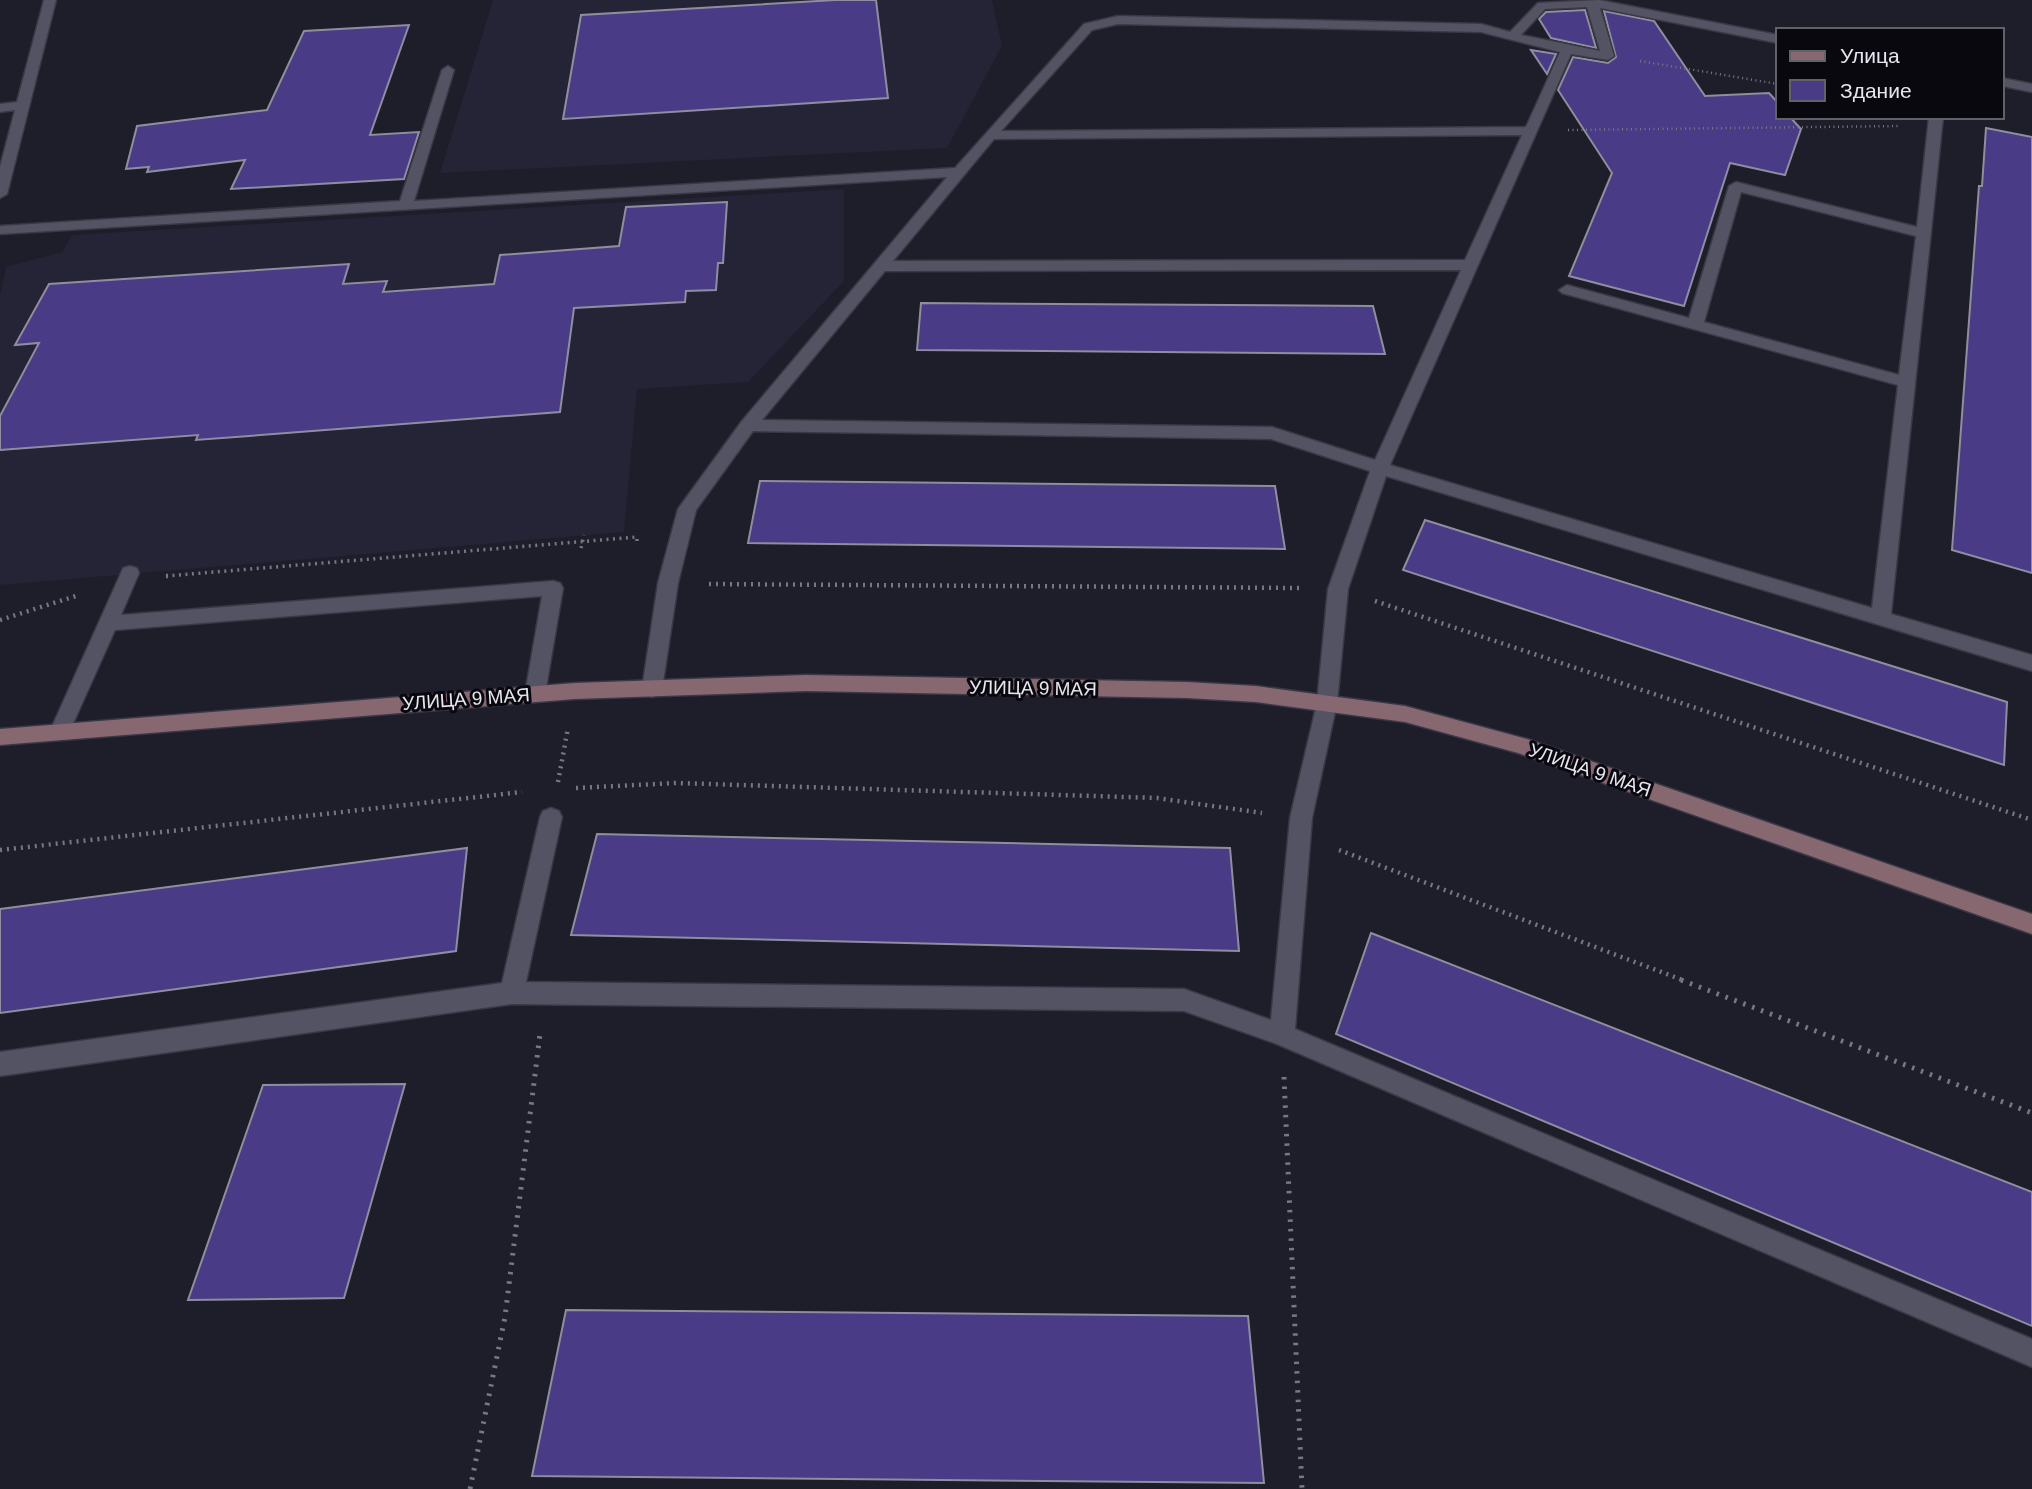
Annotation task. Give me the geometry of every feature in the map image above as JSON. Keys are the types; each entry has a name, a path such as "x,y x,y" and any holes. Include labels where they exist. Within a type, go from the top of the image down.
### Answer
{"main road":[{"name":"УЛИЦА 9 МАЯ","path":"0,737 535,694 806,683 1187,690 1327,702 1405,714 1520,745 2032,924"}],"lane":[{"path":"0,194 50,0"},
{"path":"1516,34 1542,6 1592,1 1776,39"},
{"path":"652,689 668,583 687,509 748,425 990,135 1088,27 1118,20 1481,28 1516,34 1567,50 1608,56 1592,1"},
{"path":"1282,1035 1301,827 1327,702 1338,589 1380,468 1567,50"},
{"path":"406,204 448,70"},
{"path":"2004,82 2032,88"},
{"path":"0,108 21,105"},
{"path":"1881,618 1936,122"},
{"path":"990,135 1531,131"},
{"path":"0,230 959,172"},
{"path":"1695,324 1736,186 1923,233"},
{"path":"881,266 1471,265"},
{"path":"1567,290 1907,382"},
{"path":"748,425 1272,433 1380,468 2032,663"},
{"path":"60,731 130,573"},
{"path":"108,623 552,587 535,694"},
{"path":"512,993 551,817"},
{"path":"0,1063 512,993 1184,1000 1282,1035 2032,1353"}],"path":[{"path":"1608,56 1776,84"},
{"path":"1531,131 1936,122"},
{"path":"581,548 584,535"},
{"path":"360,560 362,553"},
{"path":"570,788 676,783 1157,798 1301,827 2032,1113"},
{"path":"0,850 530,791"},
{"path":"470,1489 505,1317 545,994"},
{"path":"1282,1035 1302,1489"}],"shaded area":[{"path":"493,0 992,0 1002,46 947,148 440,173"},
{"path":"844,189 844,281 748,382 637,389 624,532 0,585 0,295 6,267 62,252 72,235"}],"building":[{"path":"876,0 888,98 563,119 581,15"},
{"path":"1585,10 1596,48 1551,38 1539,19 1546,12"},
{"path":"1604,11 1654,21 1705,96 1769,93 1776,101 1776,119 1792,119 1801,129 1785,175 1730,163 1684,306 1569,276 1612,173 1558,90 1573,57 1608,63 1616,57"},
{"path":"409,25 370,135 419,132 404,179 231,189 245,160 147,172 149,167 126,169 137,126 267,110 304,31"},
{"path":"1531,50 1556,54 1547,74"},
{"path":"1986,128 2032,137 2032,573 1952,550 1979,186 1982,186"},
{"path":"727,202 723,263 718,263 716,290 686,291 685,302 574,308 560,412 196,440 198,435 0,450 0,416 39,343 15,345 49,284 349,264 343,284 387,281 383,292 494,284 500,255 619,246 626,207"},
{"path":"921,303 1373,306 1385,354 917,350"},
{"path":"760,481 1275,486 1285,549 748,543"},
{"path":"1425,520 2007,702 2004,765 1403,570"},
{"path":"597,834 1230,848 1239,951 571,935"},
{"path":"467,848 456,951 0,1013 0,909"},
{"path":"1371,933 2032,1192 2032,1326 1336,1034"},
{"path":"405,1084 344,1298 188,1300 263,1085"},
{"path":"566,1310 1248,1316 1264,1483 532,1476"}]}
